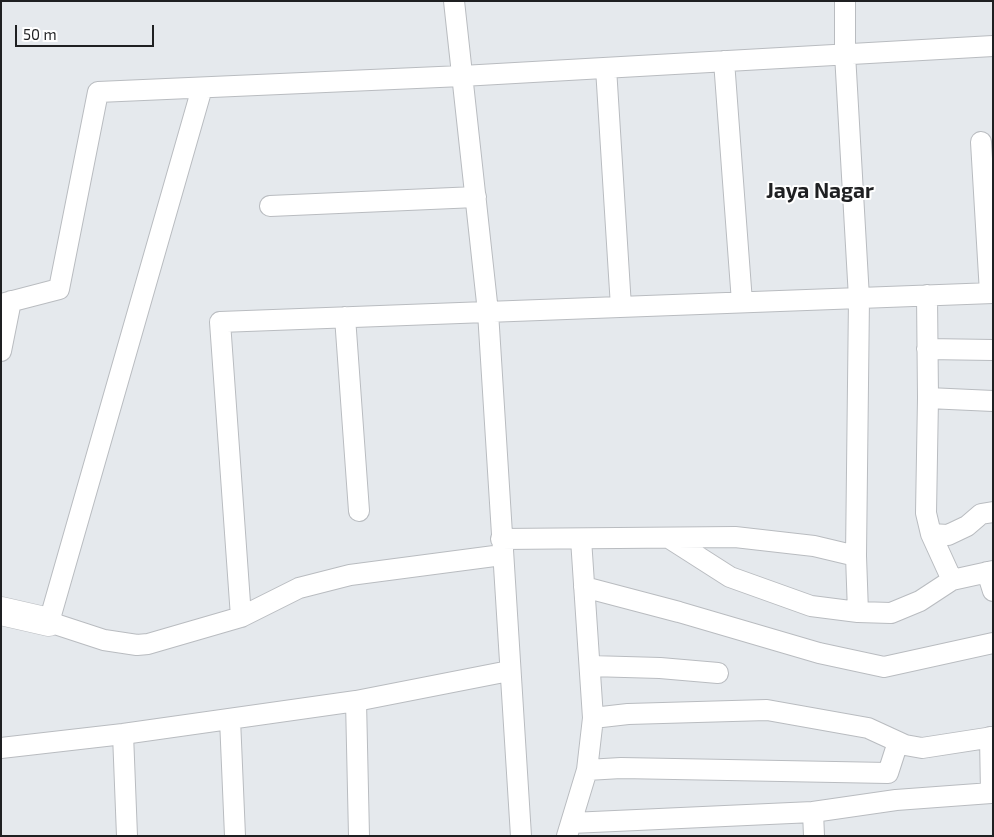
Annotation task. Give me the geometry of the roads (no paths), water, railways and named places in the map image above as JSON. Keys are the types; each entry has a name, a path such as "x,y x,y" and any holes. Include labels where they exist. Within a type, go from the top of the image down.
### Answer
{"street":[{"path":"454,1 488,312 509,671 521,836"},
{"path":"845,1 845,54 859,298 856,556 858,612"},
{"path":"1,350 6,303 59,289 98,92 462,76 993,46"},
{"path":"724,61 742,302"},
{"path":"606,68 621,307"},
{"path":"48,622 202,88"},
{"path":"242,617 220,322 991,293 980,142"},
{"path":"270,206 476,197"},
{"path":"927,295 926,513 931,534 952,580"},
{"path":"345,317 359,511"},
{"path":"927,349 993,350"},
{"path":"928,398 993,401"},
{"path":"931,534 948,535 967,526 981,514 993,512"},
{"path":"1,611 48,622 104,640 137,645 159,641 242,617 299,588 350,575 502,547 581,539 735,537 814,546 856,556"},
{"path":"670,538 730,577 811,606 858,612 891,613 920,601 952,580 991,578"},
{"path":"581,539 593,718 587,770 569,829 813,812 896,800 991,793 991,737 922,748 898,742 868,728 766,710 628,714 593,718"},
{"path":"584,588 679,612 819,653 884,667 993,643"},
{"path":"590,666 660,668 718,673"},
{"path":"1,748 123,734 356,702 509,671"},
{"path":"356,702 359,836"},
{"path":"230,719 235,836"},
{"path":"123,734 127,836"},
{"path":"587,770 621,768 888,773 898,742"},
{"path":"813,812 814,836"}],"district":[{"name":"Jaya Nagar","path":"820,191"}]}
